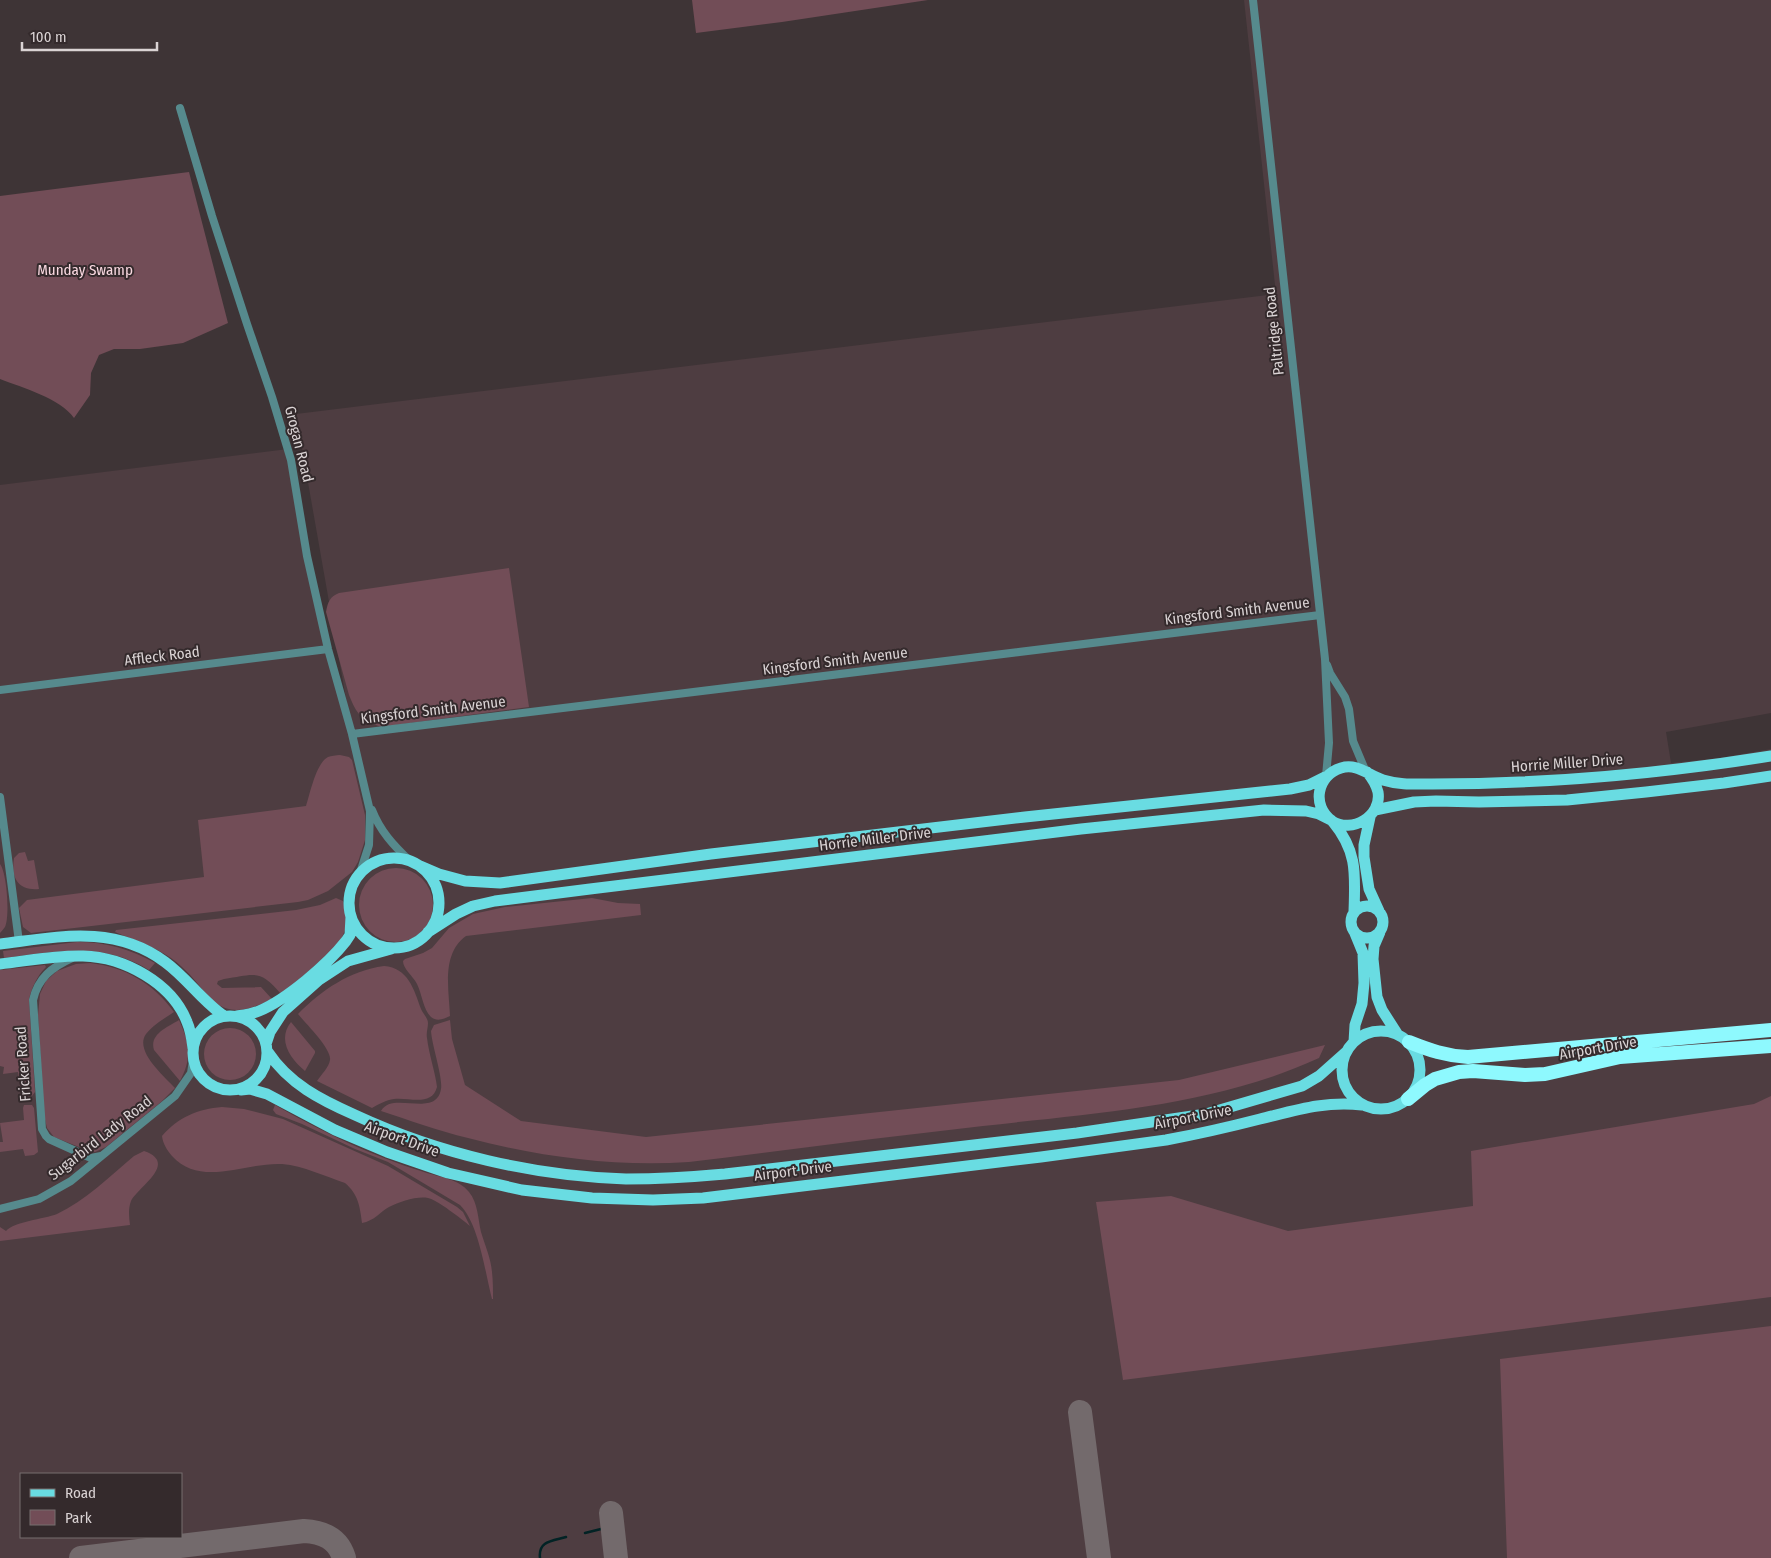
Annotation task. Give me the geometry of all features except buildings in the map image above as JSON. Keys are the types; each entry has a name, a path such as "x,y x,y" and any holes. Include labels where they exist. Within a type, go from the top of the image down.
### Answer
{"highway":[{"name":"Airport Drive","path":"1403,1038 1434,1052 1468,1057 1771,1030"},
{"name":"Airport Drive","path":"1408,1099 1425,1084 1459,1072 1545,1074 1620,1058 1771,1046"}],"main road":[{"name":"Horrie Miller Drive","path":"1366,772 1382,780 1398,783 1456,784 1596,778 1771,756"},
{"path":"1354,1042 1356,1024 1362,1004 1364,983 1363,954 1351,922 1354,912 1353,859 1347,841 1323,811 1319,799 1320,787 1325,777 1335,770 1349,766 1366,772 1372,778 1378,792 1364,844 1369,889 1383,919 1382,928 1374,946 1373,959 1377,997 1382,1010 1417,1055 1420,1070 1417,1086 1408,1099 1400,1104 1386,1109 1371,1108 1362,1104 1351,1095 1344,1081 1342,1066 1346,1052 1354,1042 1365,1034 1378,1031 1403,1038"},
{"path":"1332,820 1351,826 1364,821 1372,813 1414,802 1436,800 1479,802 1567,800 1771,776"},
{"name":"Horrie Miller Drive","path":"414,863 439,874 465,881 500,883 711,854 1025,817 1290,789 1309,785 1325,777"},
{"name":"Horrie Miller Drive","path":"428,932 456,914 473,906 495,901 590,889 1090,828 1264,810 1306,811 1332,820"},
{"path":"0,964 84,956 117,962 142,973 160,986 182,1011 187,1022 193,1048 193,1060 197,1072 205,1081 216,1088 228,1091 240,1090 252,1084 261,1075 266,1063 270,1032 283,1012 328,973 359,957 414,943 428,932 436,917 438,900 430,877 414,863 400,858 383,860 368,866 360,873 351,890 349,898 351,930 346,942 296,988 275,1003 258,1012 224,1016 213,1020 203,1027 196,1037 193,1048"},
{"path":"1354,912 1366,906 1379,911"},
{"path":"351,915 361,933 369,940 378,945 398,948"},
{"path":"1354,931 1358,935 1367,938 1380,932"},
{"path":"0,944 94,936 130,944 164,961 178,972 203,999 224,1016"},
{"path":"236,1016 248,1020 257,1028 264,1038 267,1048"},
{"name":"Airport Drive","path":"267,1048 275,1063 291,1079 316,1096 365,1120 431,1145 518,1167 635,1179 686,1178 725,1174 1086,1132 1206,1114 1302,1086 1319,1076 1346,1052"},
{"name":"Airport Drive","path":"240,1090 250,1089 267,1094 310,1118 357,1140 448,1173 522,1190 592,1198 653,1200 732,1195 1147,1143 1213,1131 1316,1105 1362,1104"}],"street":[{"name":"Paltridge Road","path":"1253,0 1325,659 1330,743 1325,777"},
{"name":"Grogan Road","path":"180,108 246,324 288,449 307,556 328,649 352,734 370,811 370,833 360,873"},
{"name":"Kingsford Smith Avenue","path":"352,734 1320,615"},
{"name":"Affleck Road","path":"0,690 328,649"},
{"name":"Paltridge Road","path":"1325,659 1330,673 1345,697 1349,709 1353,741 1366,772"},
{"name":"Grogan Road","path":"366,794 381,829 392,843 414,863"},
{"path":"0,797 19,942"},
{"name":"Fricker Road","path":"84,956 72,958 52,968 41,980 35,993 33,1010 39,1100 42,1129 46,1136 91,1158 101,1156"},
{"name":"Sugarbird Lady Road","path":"0,1209 26,1204 51,1194 71,1181 175,1096 191,1073 193,1060"}],"shaded area":[{"path":"1244,0 1771,0 1771,713 1666,732 1671,763 1720,758 1771,749 1771,1558 0,1558 0,485 288,449 307,556 351,727 296,414 1276,294"}],"green space":[{"path":"692,0 928,0 696,33"},
{"name":"Munday Swamp","path":"189,172 228,323 183,343 140,349 114,349 99,355 91,373 90,395 74,418 68,411 50,399 0,379 0,196"},
{"path":"509,568 529,707 381,727 360,716 349,695 326,612 333,596 339,593"},
{"path":"340,755 349,757 352,760 365,815 365,840 358,862 352,872 328,891 308,900 298,902 31,933 23,927 19,908 27,900 204,877 198,820 306,806 314,779 324,760 328,757"},
{"path":"25,852 28,861 34,860 39,889 25,888 15,877 14,858 19,853"},
{"path":"0,864 6,885 7,922 0,933"},
{"path":"396,868 417,874 427,884 433,905 427,926 417,936 396,942 375,936 365,926 359,905 365,884 375,874"},
{"path":"336,898 343,901 346,921 343,936 339,943 281,994 267,980 255,975 218,981 217,984 222,988 261,987 272,999 252,1007 236,1010 224,1008 214,1001 171,958 115,932 116,930 296,910 320,905"},
{"path":"592,898 618,903 640,904 641,915 466,936 453,952 450,962 448,984 450,1016 438,1020 433,1019 428,1014 417,984 405,967 403,961 405,959 432,948 449,928 473,914 505,907"},
{"path":"77,942 98,943 118,947 155,963 149,970 113,955 78,951 4,958 3,951"},
{"path":"90,963 115,968 137,978 157,993 174,1012 152,1028 146,1034 143,1041 144,1048 152,1063 175,1088 161,1102 106,1147 95,1152 54,1137 47,1128 44,1115 38,1015 40,994 46,981 57,971 76,964"},
{"path":"45,965 46,967 35,982 29,999 35,1092 32,1096 23,1097 21,1095 18,1072 3,1074 4,1067 0,1066 0,970"},
{"path":"384,966 399,971 413,987 428,1023 427,1038 437,1087 430,1097 425,1099 394,1099 385,1101 372,1108 317,1081 328,1065 329,1055 323,1043 298,1014 337,983 359,972"},
{"path":"179,1020 188,1051 184,1073 180,1081 154,1050 153,1044 160,1032"},
{"path":"450,1020 452,1039 465,1085 521,1121 646,1137 1179,1080 1325,1045 1319,1058 1279,1074 1239,1087 1154,1105 689,1162 633,1163 578,1159 495,1145 435,1129 381,1111 387,1105 394,1103 423,1104 437,1098 441,1084 431,1031 434,1025"},
{"path":"291,1022 315,1051 305,1071 290,1055 285,1042 285,1035"},
{"path":"225,1028 235,1028 244,1032 252,1040 256,1054 252,1068 244,1076 235,1080 225,1080 216,1076 208,1068 204,1059 204,1049 208,1040 216,1032"},
{"path":"1771,1096 1771,1297 1123,1380 1096,1202 1171,1196 1288,1231 1473,1206 1471,1151 1754,1104"},
{"path":"24,1105 32,1105 34,1108 38,1152 34,1155 25,1156 23,1149 0,1152 0,1142 3,1142 0,1123 24,1120"},
{"path":"275,1105 311,1125 366,1151 405,1166 448,1179 465,1188 474,1201 490,1262 493,1279 493,1299 477,1236 467,1213 460,1205 388,1162 276,1114 273,1110"},
{"path":"222,1107 244,1109 283,1119 388,1166 457,1207 463,1212 470,1226 437,1202 428,1198 408,1200 393,1205 362,1223 358,1201 349,1187 345,1183 314,1172 282,1164 268,1164 210,1172 196,1170 184,1165 172,1156 163,1142 162,1136 168,1129 189,1115"},
{"path":"144,1151 154,1156 158,1162 157,1168 131,1201 129,1210 130,1225 0,1241 0,1227 6,1231 15,1225 51,1216 67,1209 97,1188 134,1156"},
{"path":"1771,1326 1771,1558 1507,1558 1500,1359"}],"waterway":[{"path":"585,1533 601,1529"},
{"path":"540,1558 541,1548 544,1545 566,1537"}],"taxiway":[{"path":"1080,1412 1099,1558"},
{"path":"611,1513 616,1558"},
{"path":"81,1558 304,1531 329,1537 338,1545 344,1558"}]}
